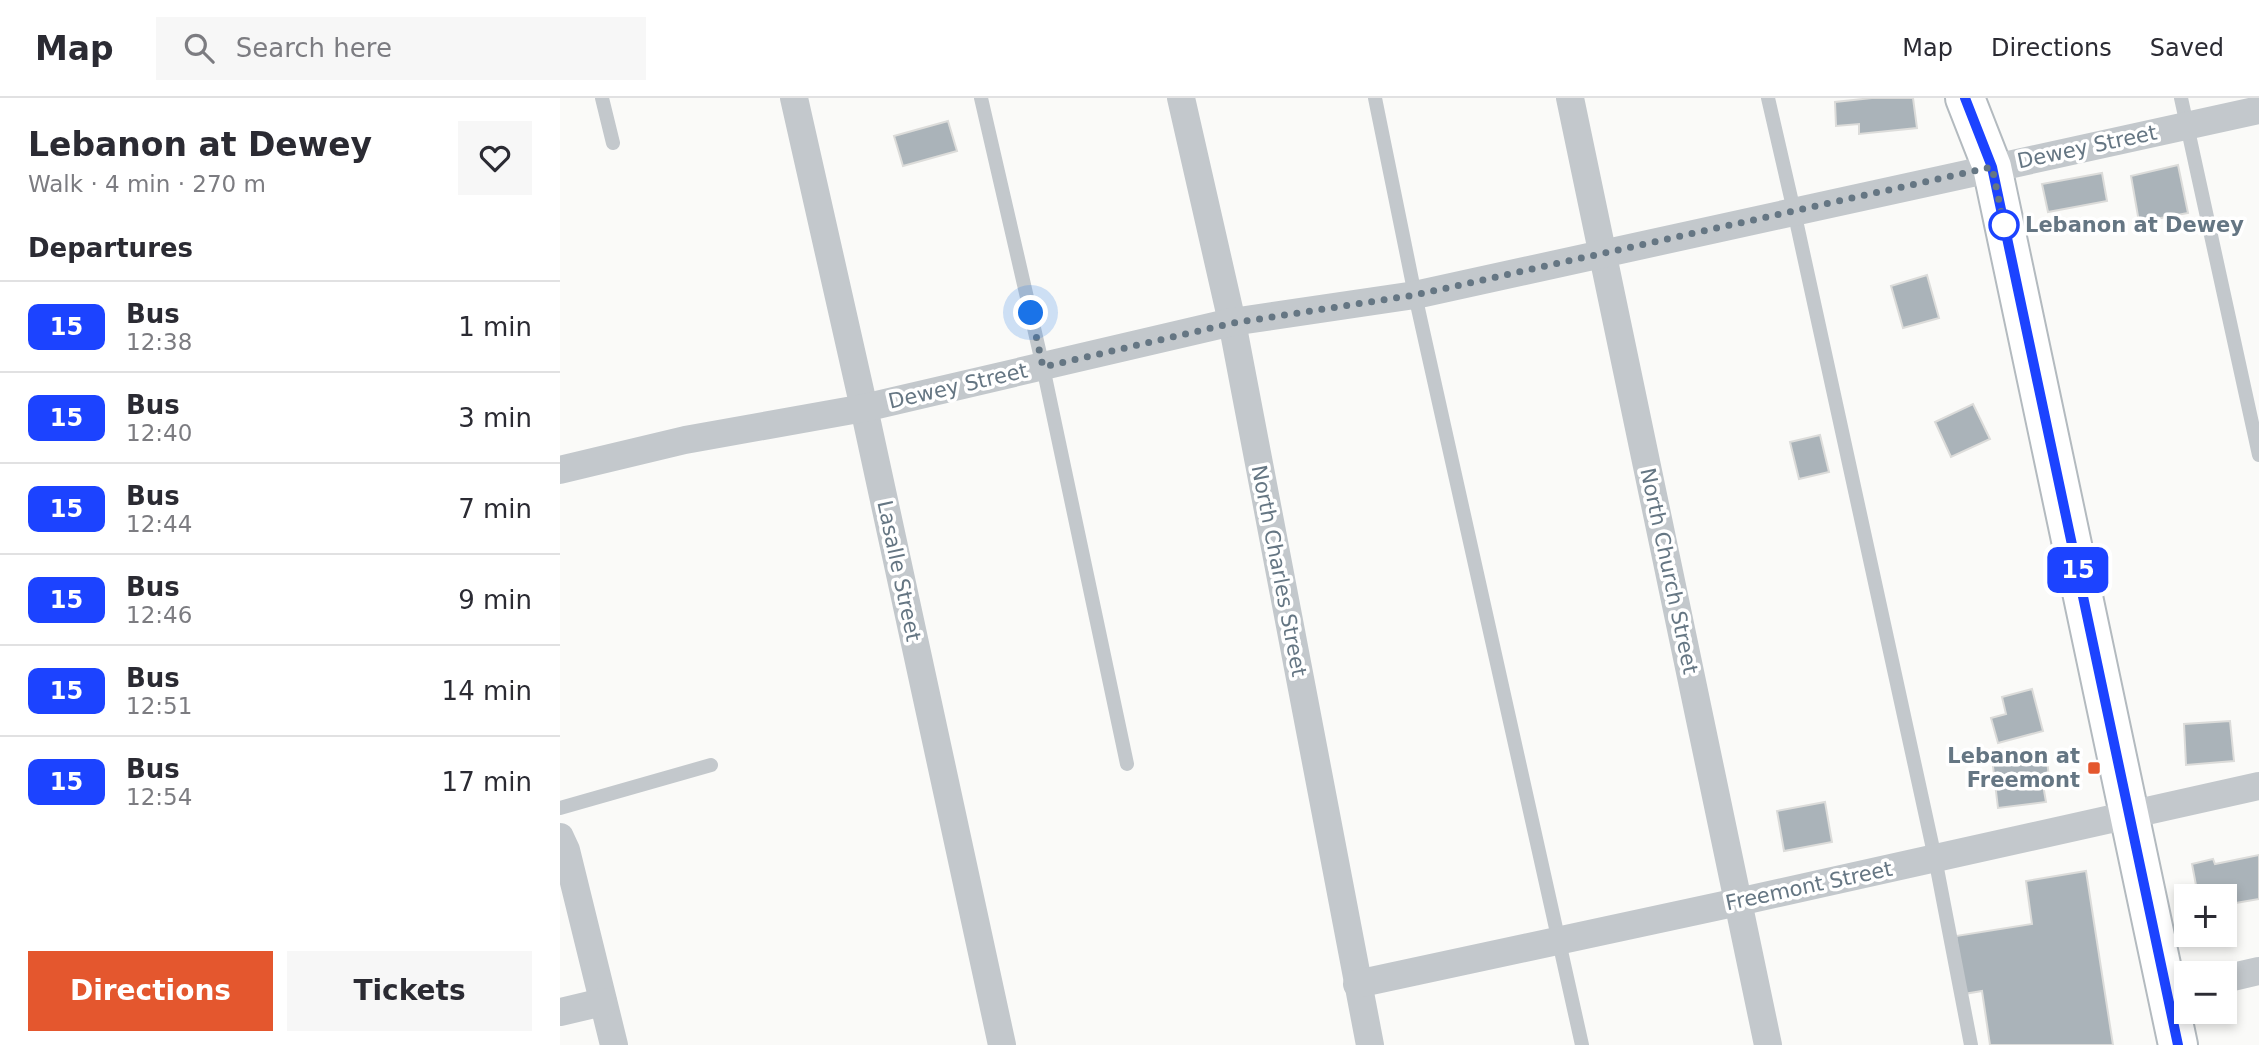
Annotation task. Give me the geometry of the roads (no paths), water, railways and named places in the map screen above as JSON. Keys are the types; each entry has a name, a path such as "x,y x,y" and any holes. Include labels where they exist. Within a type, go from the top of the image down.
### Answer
{"main road":[{"path":"1965,98 1992,167 2130,815 2174,980"},
{"path":"2178,1024 2178,1045"}],"street":[{"name":"Lasalle Street","path":"794,98 1002,1045"},
{"name":"North Charles Street","path":"1181,98 1233,323 1370,1045"},
{"name":"North Church Street","path":"1570,98 1768,1045"},
{"name":"Dewey Street","path":"560,470 685,440 864,408 1233,323 1415,295 2259,110"},
{"name":"Freemont Street","path":"1357,984 2259,786"},
{"path":"560,837 566,850 614,1045"},
{"path":"2237,976 2259,971"},
{"path":"560,1013 603,1002"}],"lane":[{"path":"602,98 613,143"},
{"path":"981,98 1043,367 1127,764"},
{"path":"1375,98 1415,295 1581,1045"},
{"path":"1768,98 1935,858 1971,1045"},
{"path":"2181,98 2259,455"},
{"path":"560,807 711,765"}],"place":[{"name":"Lebanon at Dewey","path":"2004,225"},
{"name":"Lebanon at Freemont","path":"2094,768"}]}
